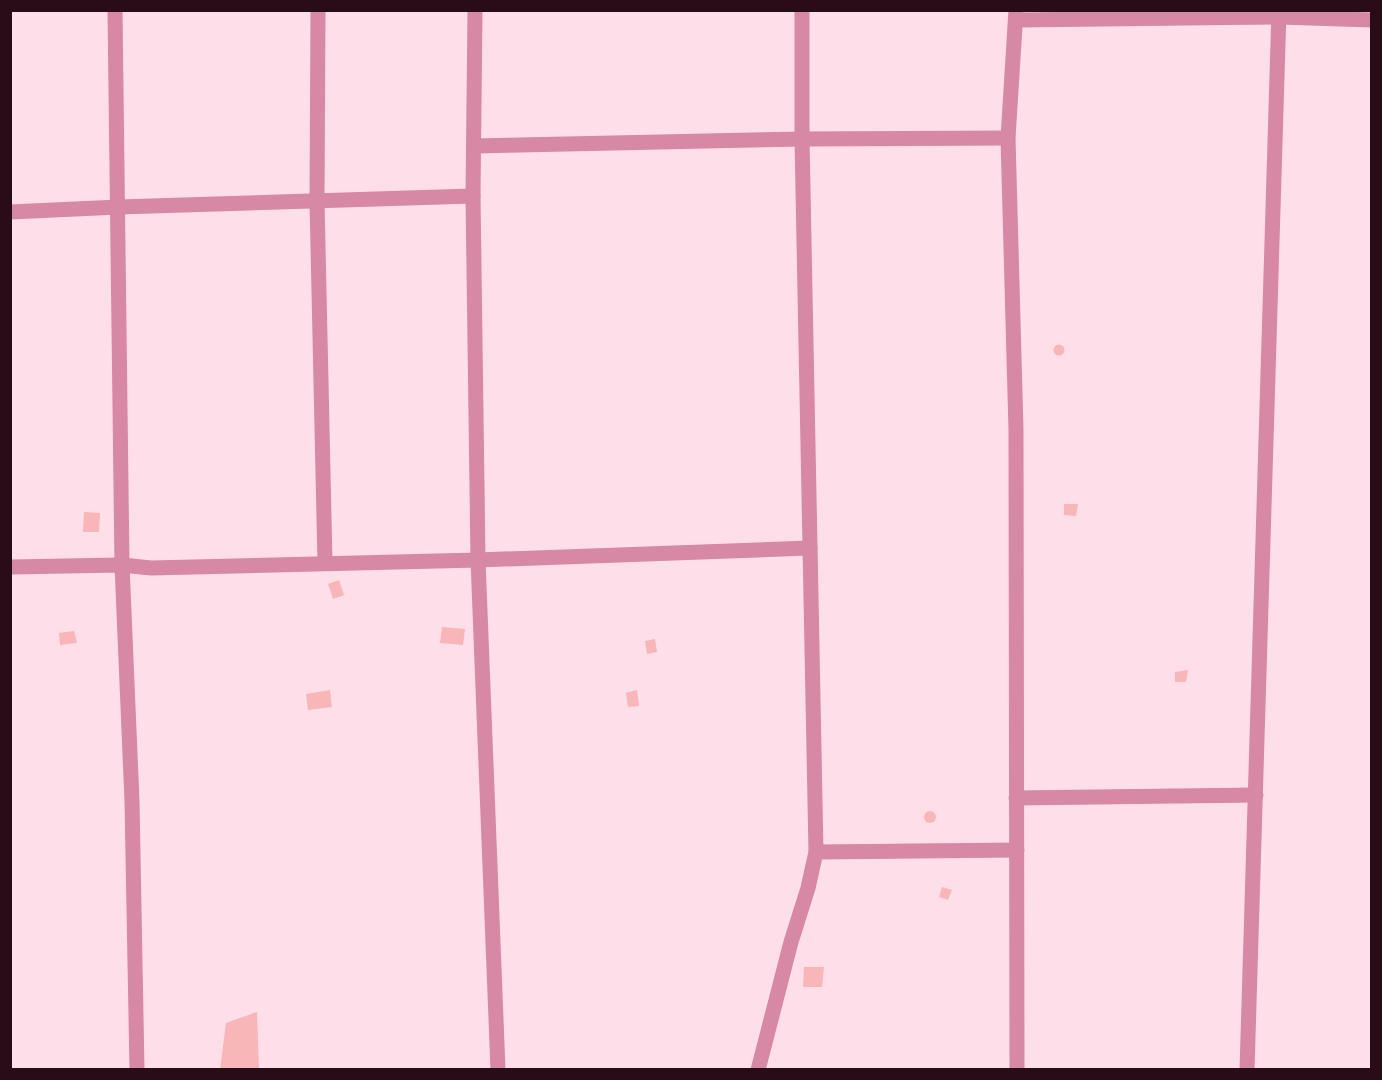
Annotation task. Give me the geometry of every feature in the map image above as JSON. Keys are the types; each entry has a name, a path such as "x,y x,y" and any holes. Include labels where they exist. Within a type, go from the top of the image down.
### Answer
{"street":[{"path":"115,10 122,565 132,801 137,1070"},
{"path":"318,10 316,201 325,563"},
{"path":"476,10 473,196 478,560 498,1070"},
{"path":"758,1070 816,852 802,140 802,10"},
{"path":"1247,1070 1279,14"},
{"path":"1017,1070 1016,430 1008,138 1016,15 1279,14 1371,20"},
{"path":"474,146 1008,138"},
{"path":"10,212 473,196"},
{"path":"10,567 122,565 151,568 478,560 810,548"},
{"path":"1017,798 1256,795"},
{"path":"816,852 1017,850"}],"building":[{"path":"1059,345 1063,346 1063,354 1059,355 1055,354 1054,350 1055,346"},
{"path":"1064,504 1078,504 1076,516 1064,515"},
{"path":"84,512 100,513 99,532 83,532"},
{"path":"339,580 344,595 333,599 328,584"},
{"path":"442,627 465,629 463,645 440,643"},
{"path":"74,631 77,643 60,645 59,633"},
{"path":"655,639 657,652 647,654 645,641"},
{"path":"1188,670 1186,682 1175,682 1175,672"},
{"path":"330,690 332,707 308,710 306,694"},
{"path":"637,690 639,706 628,707 626,693"},
{"path":"930,811 936,817 930,823 924,817"},
{"path":"942,887 952,890 948,900 939,897"},
{"path":"804,967 824,967 822,987 803,987"},
{"path":"257,1012 259,1068 220,1070 226,1023"}]}
